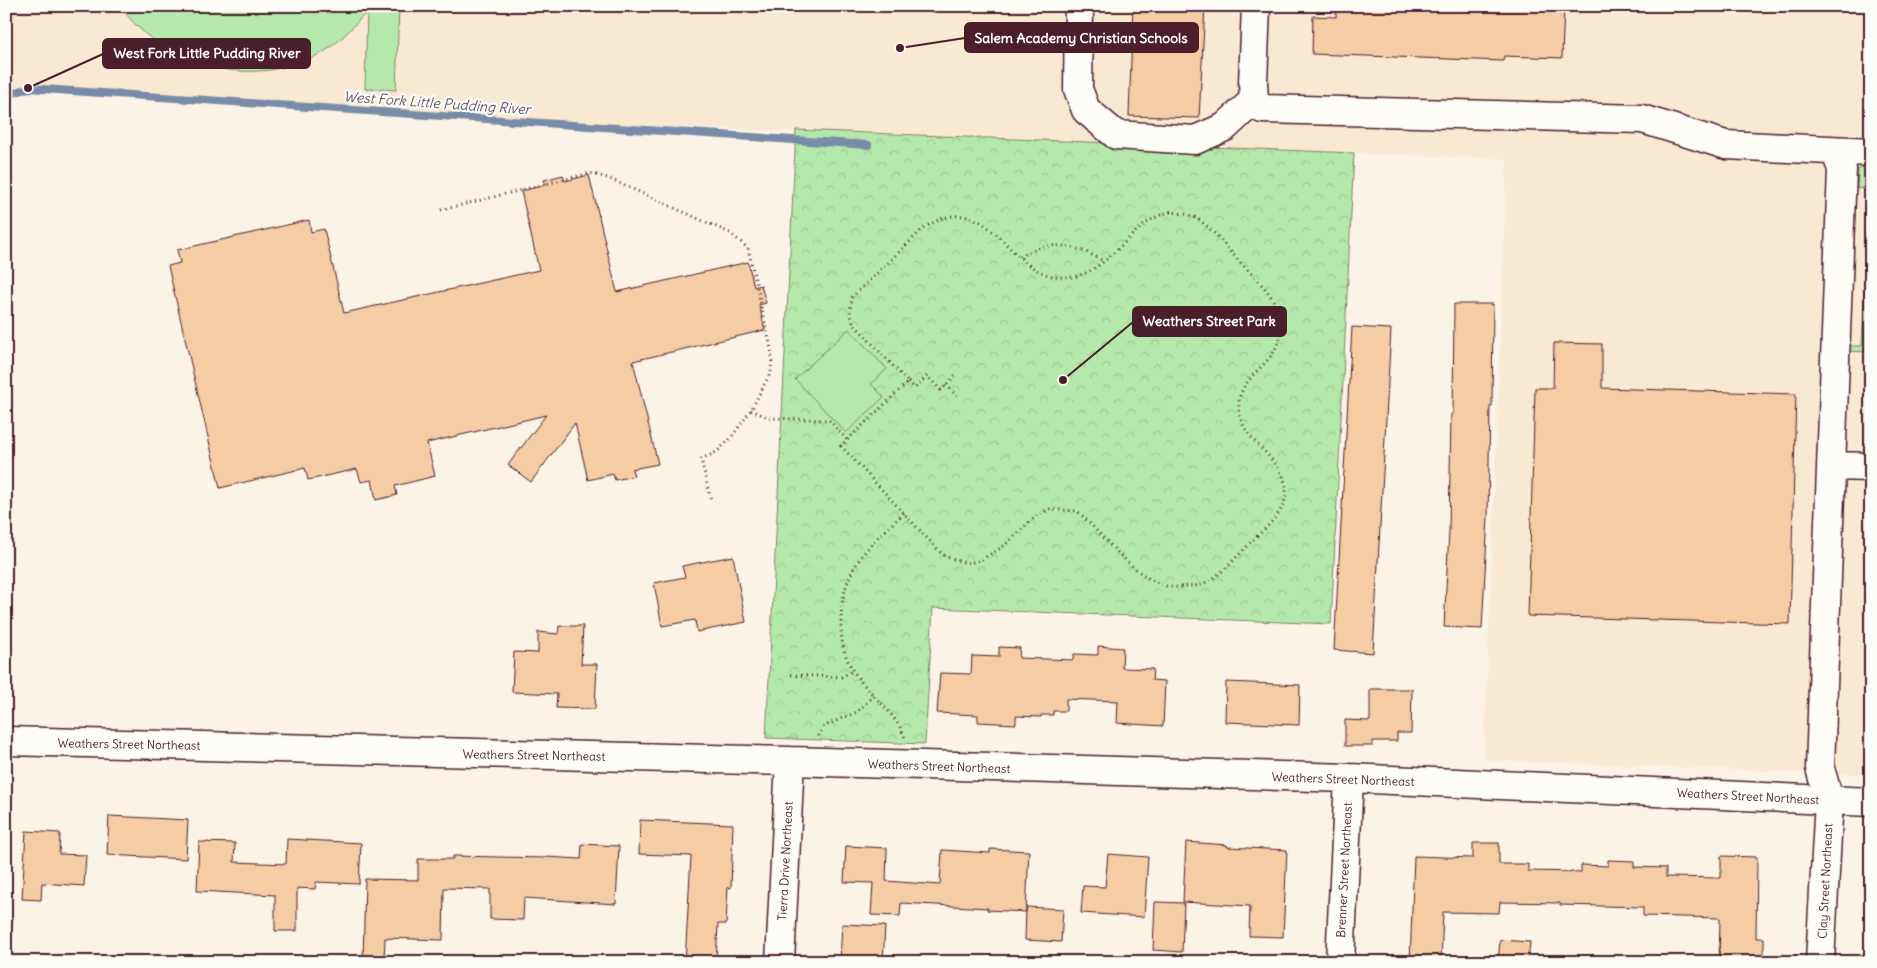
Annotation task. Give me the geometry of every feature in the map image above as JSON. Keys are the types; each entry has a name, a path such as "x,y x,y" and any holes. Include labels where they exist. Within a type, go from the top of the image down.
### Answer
{"street":[{"path":"1079,6 1078,89 1086,110 1116,135 1195,140 1225,127 1254,100"},
{"path":"1256,6 1253,83 1254,100 1262,109 1642,119 1726,145 1871,152"},
{"name":"Clay Street Northeast","path":"1820,962 1829,800 1820,768 1842,169 1835,151"},
{"path":"1831,466 1871,467"},
{"name":"Weathers Street Northeast","path":"6,741 1348,778 1871,802"},
{"name":"Tierra Drive Northeast","path":"780,962 803,762"},
{"name":"Brenner Street Northeast","path":"1340,962 1348,778"}],"path":[{"path":"441,210 590,173 608,178 730,233 748,248 772,353 771,372 751,410 731,438 717,452 701,459 711,501"},
{"path":"908,382 841,446 942,554 954,560 967,563 979,561 992,555 1037,515 1050,509 1077,511 1132,566 1151,580 1167,587 1200,585 1216,575 1277,516 1285,503 1286,490 1279,468 1248,434 1242,424 1238,409 1240,393 1247,380 1273,354 1280,339 1282,325 1278,309 1271,295 1210,229 1195,217 1170,212 1158,215 1140,227 1103,261 1081,275 1069,278 1058,278 1035,270 994,231 980,221 960,216 947,216 935,220 856,292 850,303 850,311 853,322 915,388 927,376 941,390 956,375"},
{"path":"1020,257 1029,251 1046,246 1062,246 1089,252 1103,261"},
{"path":"946,385 957,396"},
{"path":"751,410 770,418 829,420 847,440"},
{"path":"904,513 876,538 854,566 846,583 842,599 841,638 844,652 854,671 892,715 903,731 908,743 911,765"},
{"path":"791,674 841,677 854,671"},
{"path":"803,762 818,732 824,726 847,718 857,712 874,695"}],"shaded area":[{"path":"6,6 1871,6 1871,775 1484,760 1507,159 500,120 6,90"}],"green space":[{"path":"120,6 399,6 396,90 365,89 367,12 342,38 325,51 299,63 271,70 242,71 214,68 187,59 161,46 139,28"},
{"path":"796,130 1354,153 1331,624 933,608 925,744 766,738"},
{"path":"1871,166 1871,352 1843,351 1842,346 1862,346 1870,190 1857,188 1858,169"},
{"path":"849,329 887,369 871,384 884,397 846,433 795,379"}],"building":[{"path":"1133,6 1205,6 1199,118 1129,116"},
{"path":"1336,6 1564,6 1562,58 1504,56 1503,61 1312,54 1313,16 1336,17"},
{"path":"563,175 565,181 589,175 617,292 748,262 754,287 761,285 766,303 759,305 765,330 633,361 658,464 632,469 634,476 615,480 613,474 588,480 575,423 531,482 508,465 546,415 427,443 435,476 395,486 397,495 376,500 372,480 361,482 357,469 308,480 305,468 220,488 168,266 180,263 177,250 309,220 311,232 324,229 344,313 539,270 521,191 546,185 544,180"},
{"path":"1454,304 1493,304 1492,406 1490,406 1488,517 1482,629 1444,627 1449,531 1451,414 1453,414"},
{"path":"1352,327 1391,329 1373,653 1334,650"},
{"path":"1554,343 1602,344 1602,388 1796,394 1790,624 1528,616 1535,388 1553,388"},
{"path":"733,556 746,622 697,632 695,620 662,626 654,583 685,577 682,566"},
{"path":"559,626 583,626 581,664 597,664 595,709 556,708 557,694 512,692 514,652 538,653 538,632 558,634"},
{"path":"1098,646 1123,648 1122,668 1153,669 1152,680 1165,681 1163,726 1117,723 1118,701 1066,699 1066,711 1053,711 1053,715 1041,715 1041,717 1016,716 1016,724 978,722 978,715 937,713 940,673 971,674 972,656 999,657 999,647 1020,648 1019,658 1073,660 1074,654 1098,655"},
{"path":"1226,682 1300,685 1299,725 1225,722"},
{"path":"1370,689 1412,689 1411,733 1397,733 1397,741 1373,741 1373,746 1345,746 1345,720 1370,721"},
{"path":"109,816 188,820 186,859 107,855"},
{"path":"640,820 733,824 731,888 728,887 726,924 718,924 716,962 685,962 691,856 639,854"},
{"path":"26,831 60,833 59,854 86,855 84,886 42,883 41,900 22,899"},
{"path":"287,839 361,843 359,884 316,882 315,889 297,888 297,931 275,931 275,895 197,891 199,842 235,843 234,862 286,864"},
{"path":"1186,842 1227,845 1227,847 1287,850 1283,937 1249,936 1250,906 1183,902"},
{"path":"1473,843 1499,843 1499,864 1528,864 1528,871 1581,872 1581,865 1608,866 1608,860 1634,861 1634,867 1666,868 1666,877 1721,878 1721,856 1757,857 1756,938 1764,938 1764,962 1719,962 1720,918 1643,916 1643,907 1500,902 1499,913 1443,912 1441,962 1410,962 1414,856 1473,858"},
{"path":"582,844 619,846 616,904 524,898 523,920 490,919 490,889 444,888 443,940 385,938 384,962 363,962 365,879 418,880 418,859 453,859 453,856 581,859"},
{"path":"846,846 887,848 886,881 940,885 942,850 990,853 990,849 1029,851 1026,912 901,903 900,916 871,915 873,883 844,882"},
{"path":"1108,854 1148,857 1144,917 1081,913 1083,886 1105,887"},
{"path":"1155,902 1184,903 1182,952 1153,950"},
{"path":"1026,907 1063,909 1061,942 1025,940"},
{"path":"842,924 885,926 883,962 840,962"},
{"path":"1500,940 1530,942 1528,962 1498,962"}],"waterway":[{"name":"West Fork Little Pudding River","path":"6,96 28,88 868,145"}],"place":[{"name":"Salem Academy Christian Schools","path":"900,48"},
{"name":"West Fork Little Pudding River","path":"28,88"},
{"name":"Weathers Street Park","path":"1063,380"}]}
